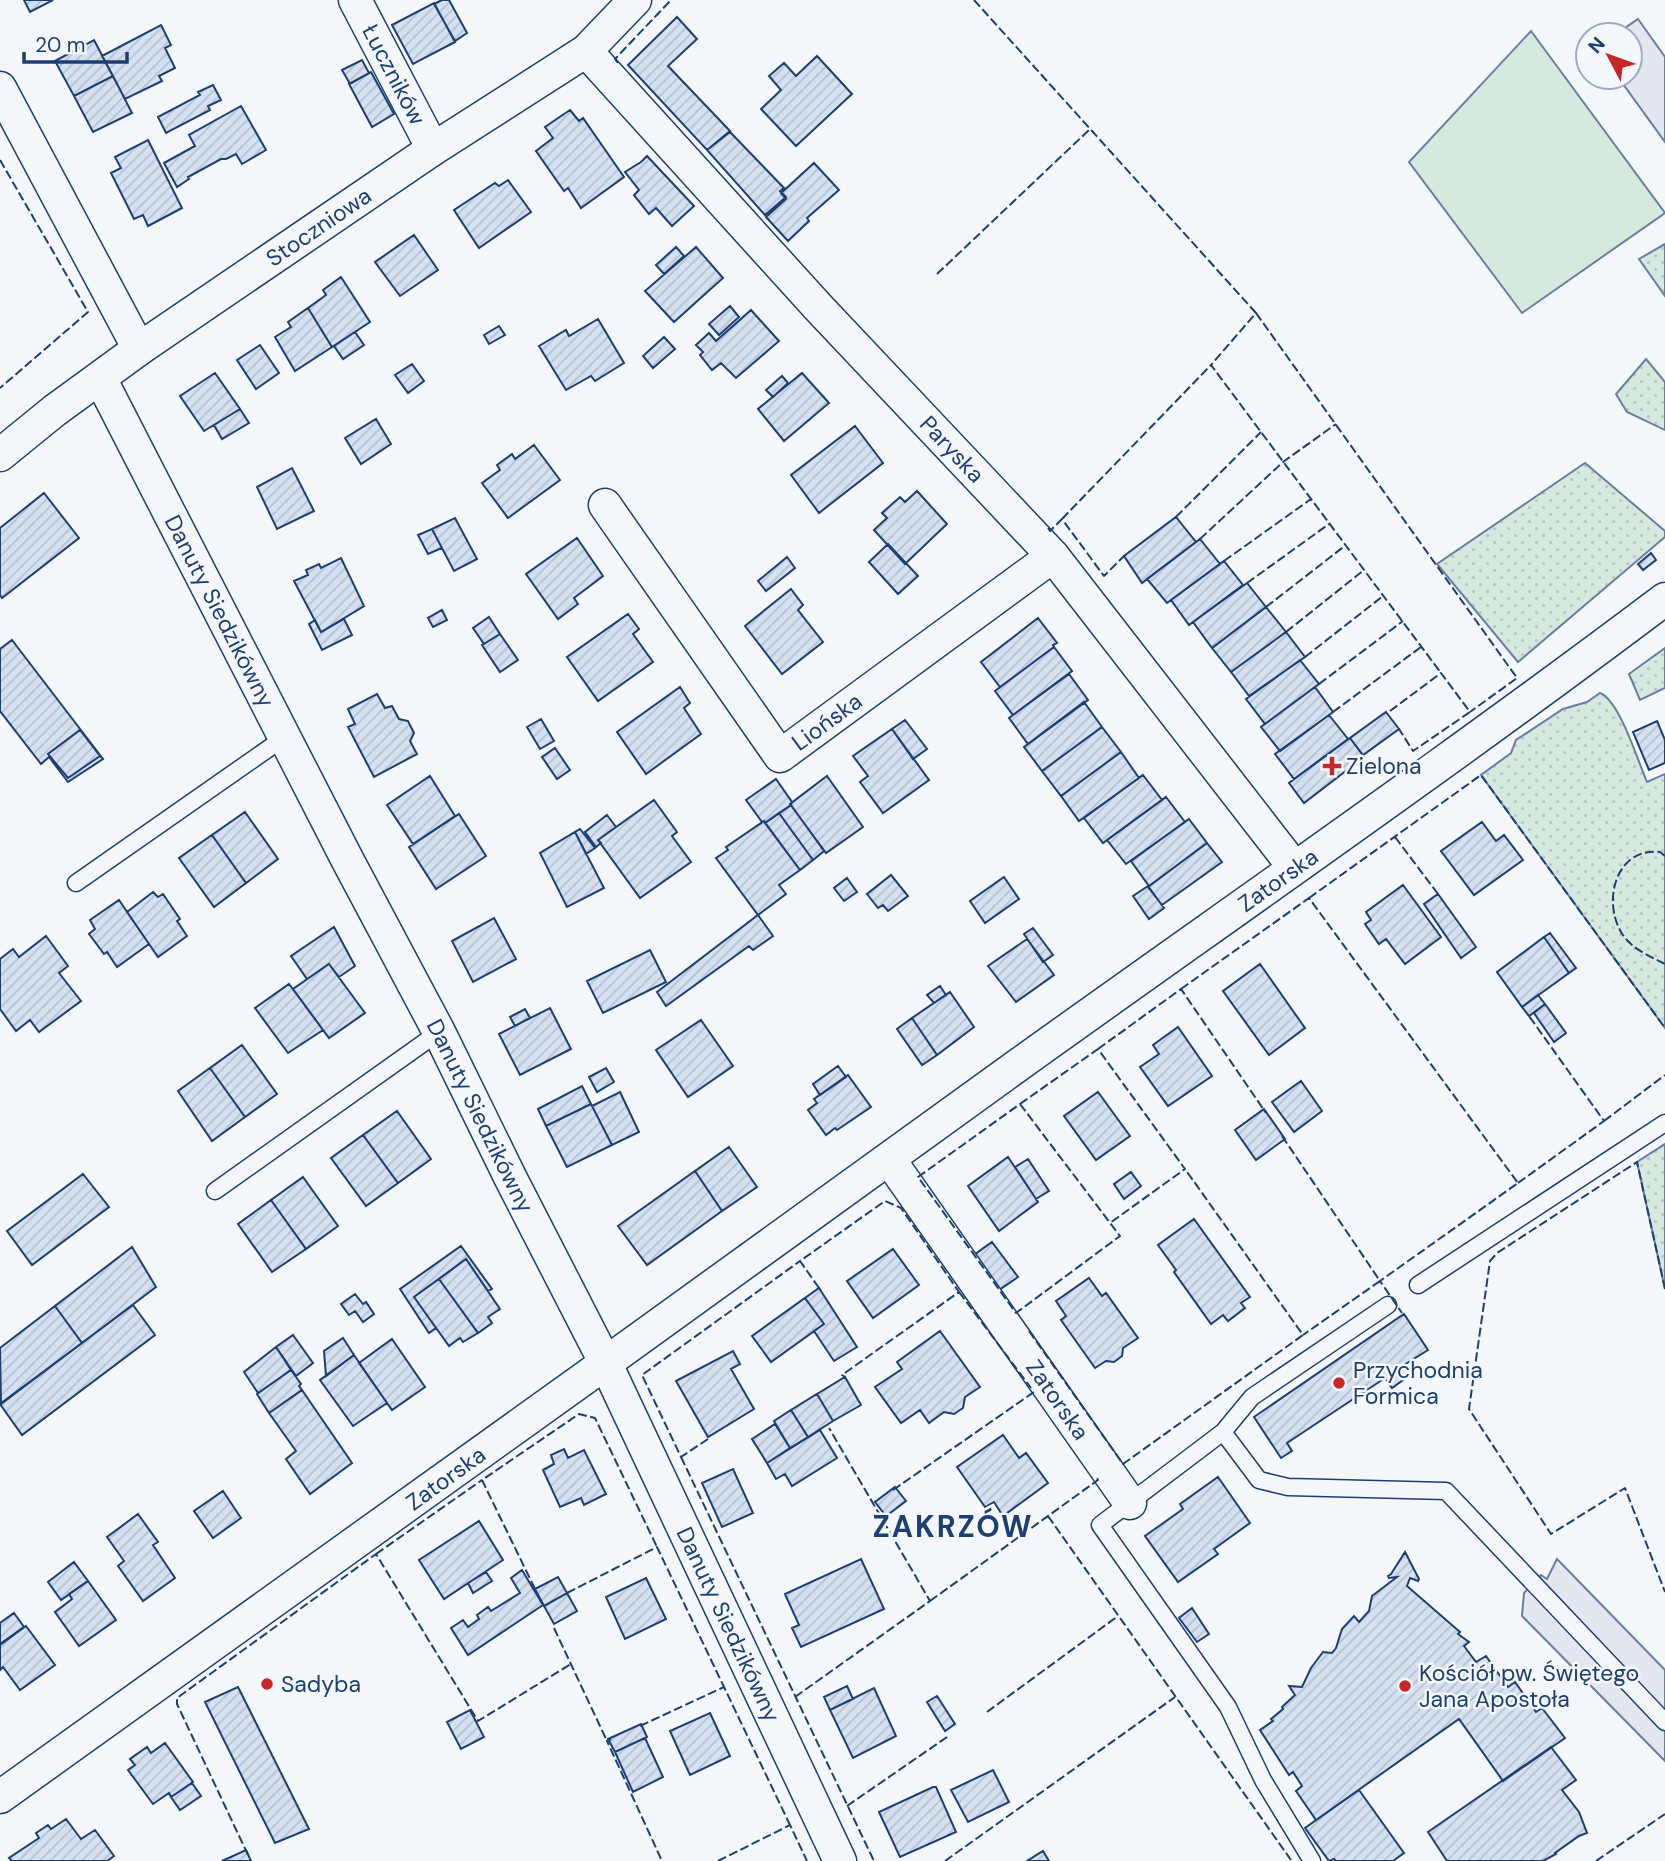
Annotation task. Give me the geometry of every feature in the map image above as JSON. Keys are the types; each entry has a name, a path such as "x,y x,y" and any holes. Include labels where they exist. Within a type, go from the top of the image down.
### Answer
{"street":[{"name":"Łuczników","path":"355,0 433,149"},
{"name":"Stoczniowa","path":"0,455 139,349 433,149 586,51 635,0"},
{"name":"Paryska","path":"586,51 818,307 1053,556 1294,867"},
{"path":"0,88 139,349"},
{"name":"Danuty Siedzikówny","path":"100,378 439,1032 606,1364 841,1861"},
{"name":"Liońska","path":"606,505 780,756 1053,556"},
{"name":"Zatorska","path":"0,1797 1294,867 1474,741 1665,599"},
{"name":"Zatorska","path":"889,1158 1130,1503"}],"lane":[{"path":"76,883 285,737"},
{"path":"215,1191 439,1032"},
{"path":"1418,1285 1665,1123"},
{"path":"1312,1861 1263,1780 1227,1707 1100,1525 1223,1432 1252,1396 1388,1305"},
{"path":"1223,1432 1259,1480 1289,1488 1446,1491 1665,1723"}],"shaded area":[{"path":"1644,27 1665,57 1665,142 1628,91 1644,91"},
{"path":"1531,31 1665,213 1522,313 1409,162"},
{"path":"1665,244 1665,296 1639,259"},
{"path":"1646,359 1665,382 1665,430 1627,412 1616,394"},
{"path":"1585,463 1665,531 1665,537 1518,662 1437,564"},
{"path":"1665,648 1665,688 1640,700 1629,674"},
{"path":"1600,693 1615,707 1647,782 1665,774 1665,1028 1481,775 1511,753 1516,740 1563,709 1587,702"},
{"path":"1665,1144 1665,1289 1637,1162"},
{"path":"1557,1559 1665,1670 1665,1761 1522,1616 1524,1593 1541,1575 1547,1579"}],"building":[{"path":"24,0 53,0 30,12"},
{"path":"449,0 467,33 455,41 434,4"},
{"path":"434,3 455,42 413,64 392,25"},
{"path":"677,17 697,39 668,66 730,131 707,150 628,65"},
{"path":"161,25 171,45 165,48 175,68 159,76 162,81 125,99 102,56"},
{"path":"94,40 113,76 74,96 55,61"},
{"path":"817,56 852,94 796,146 761,109 781,90 769,76 784,63 796,76"},
{"path":"362,60 369,73 350,84 342,70"},
{"path":"371,72 394,114 372,127 349,84"},
{"path":"113,76 132,113 93,132 74,96"},
{"path":"213,85 221,100 208,106 210,110 166,133 158,117 200,95 198,92"},
{"path":"241,106 266,150 242,164 236,154 221,159 188,177 189,179 177,187 164,163 195,146 189,135"},
{"path":"570,110 579,121 583,118 624,177 581,208 568,188 564,191 536,151 553,138 545,127"},
{"path":"730,132 784,188 780,191 786,197 765,215 707,150"},
{"path":"148,140 182,208 148,226 143,215 134,219 111,173 121,168 115,157"},
{"path":"647,156 694,206 672,226 656,208 649,214 634,195 639,190 625,172"},
{"path":"814,163 839,190 807,218 809,221 788,241 766,217 786,199 781,193"},
{"path":"508,180 531,212 479,248 454,210 495,183 499,186"},
{"path":"414,235 438,270 400,296 375,262"},
{"path":"676,247 684,256 664,274 656,265"},
{"path":"696,247 723,278 674,322 645,291"},
{"path":"341,277 370,322 332,347 308,308 326,295 323,290"},
{"path":"730,306 739,317 719,335 709,324"},
{"path":"308,308 332,347 295,371 275,337 291,327 288,322"},
{"path":"751,310 779,341 736,378 721,363 712,370 700,355 703,352 696,345 709,333 716,341"},
{"path":"598,319 624,363 595,381 591,376 566,390 539,346 566,330 569,336"},
{"path":"499,326 505,335 489,344 484,335"},
{"path":"355,332 364,345 343,359 334,346"},
{"path":"664,337 675,349 653,368 643,356"},
{"path":"260,345 279,373 256,389 237,360"},
{"path":"412,364 424,381 408,393 395,375"},
{"path":"215,373 240,409 204,431 180,396"},
{"path":"802,373 829,403 784,441 758,409"},
{"path":"782,376 788,383 773,397 766,390"},
{"path":"240,409 249,423 222,439 214,425"},
{"path":"376,419 391,444 361,464 345,438"},
{"path":"855,426 883,463 819,513 791,475"},
{"path":"534,445 560,480 508,518 482,483 500,470 497,465 512,454 515,459"},
{"path":"292,468 314,511 277,529 257,487"},
{"path":"917,491 947,524 905,564 874,530 887,518 882,513 900,497 905,502"},
{"path":"44,493 79,538 2,598 0,528"},
{"path":"1176,517 1196,542 1142,583 1124,556"},
{"path":"455,518 477,559 454,571 432,529"},
{"path":"432,529 442,548 428,554 418,535"},
{"path":"577,538 603,576 574,598 578,604 558,619 526,574"},
{"path":"1200,539 1220,564 1167,603 1147,579"},
{"path":"888,544 918,576 898,594 869,562"},
{"path":"1651,553 1656,560 1643,570 1638,564"},
{"path":"787,557 795,568 766,591 758,581"},
{"path":"341,558 364,606 321,632 294,581 308,575 306,570 319,564 321,568"},
{"path":"1224,561 1243,585 1189,625 1171,600"},
{"path":"1247,583 1266,607 1212,648 1193,622"},
{"path":"791,589 803,605 798,610 823,642 782,674 745,626"},
{"path":"1266,607 1286,632 1231,672 1212,648"},
{"path":"442,610 447,620 433,627 428,618"},
{"path":"628,614 639,629 633,634 653,662 598,701 567,657"},
{"path":"489,617 500,634 484,644 473,628"},
{"path":"1038,618 1057,643 1000,687 981,662"},
{"path":"344,619 352,635 322,650 309,624 315,620 321,632"},
{"path":"1286,632 1305,657 1249,696 1231,672"},
{"path":"500,634 518,660 500,672 482,645"},
{"path":"12,640 103,759 68,782 49,757 41,764 0,711 0,649"},
{"path":"1054,647 1072,671 1013,715 995,691"},
{"path":"1300,660 1319,684 1265,724 1246,699"},
{"path":"1069,674 1088,700 1028,744 1009,718"},
{"path":"680,687 690,703 684,708 701,734 646,774 617,732"},
{"path":"1315,687 1333,712 1280,751 1261,727"},
{"path":"377,694 385,708 392,706 399,719 408,721 414,733 410,741 417,754 374,777 348,727 355,724 348,709"},
{"path":"1084,702 1102,727 1042,771 1024,747"},
{"path":"1386,712 1399,729 1363,755 1350,738"},
{"path":"1329,715 1348,739 1294,779 1275,754"},
{"path":"541,719 554,741 540,749 527,727"},
{"path":"905,720 927,749 913,759 892,729"},
{"path":"1657,721 1665,740 1665,763 1649,770 1633,732"},
{"path":"1102,727 1121,752 1061,796 1042,771"},
{"path":"892,729 929,780 883,813 860,782 868,776 853,756"},
{"path":"80,730 100,756 68,778 48,754"},
{"path":"1350,738 1364,757 1304,803 1289,783"},
{"path":"555,748 570,770 557,779 542,757"},
{"path":"1121,752 1139,778 1079,821 1061,796"},
{"path":"1143,775 1162,800 1103,843 1084,818"},
{"path":"430,776 455,816 413,844 387,805"},
{"path":"827,776 863,827 826,853 790,804"},
{"path":"776,779 792,802 765,823 746,800"},
{"path":"1166,797 1185,822 1126,864 1107,840"},
{"path":"654,800 677,832 672,836 691,862 640,898 598,840"},
{"path":"791,805 824,851 813,860 779,813"},
{"path":"245,812 278,859 246,883 212,835"},
{"path":"779,813 813,860 800,870 765,823"},
{"path":"459,814 486,856 436,889 409,847"},
{"path":"607,815 616,827 598,840 601,843 596,847 585,832"},
{"path":"1189,819 1207,843 1149,886 1131,861"},
{"path":"764,821 800,870 779,885 786,894 758,915 716,858 728,850 726,847"},
{"path":"1482,822 1496,841 1504,835 1523,860 1474,895 1441,851"},
{"path":"580,829 595,848 586,854 575,832"},
{"path":"575,832 604,888 567,907 540,853"},
{"path":"212,835 246,883 214,907 179,858"},
{"path":"1207,843 1222,862 1162,905 1148,887"},
{"path":"891,875 908,896 888,911 883,905 878,908 867,894"},
{"path":"1004,877 1019,899 985,923 970,901"},
{"path":"847,878 857,892 844,901 834,888"},
{"path":"1403,885 1441,937 1405,964 1386,939 1379,944 1365,924 1371,920 1366,912"},
{"path":"1148,886 1164,908 1149,919 1133,896"},
{"path":"153,892 158,897 163,894 180,919 177,921 187,936 158,957 127,912"},
{"path":"1438,894 1476,947 1461,958 1424,904"},
{"path":"119,900 149,944 117,967 89,934 95,929 90,920"},
{"path":"758,915 773,936 753,950 749,946 666,1006 657,992"},
{"path":"494,918 516,959 473,982 452,941"},
{"path":"334,927 355,966 339,977 329,964 307,979 291,956"},
{"path":"1033,928 1053,955 1043,962 1024,934"},
{"path":"1550,933 1576,968 1569,973 1544,937"},
{"path":"46,936 68,966 59,973 81,1001 39,1032 30,1020 16,1031 0,1009 0,959 13,949 19,957"},
{"path":"1544,937 1569,973 1522,1007 1497,972"},
{"path":"1027,939 1054,975 1016,1002 988,966"},
{"path":"650,950 666,982 603,1013 587,981"},
{"path":"329,964 365,1013 329,1038 293,989"},
{"path":"1260,964 1305,1028 1269,1055 1223,991"},
{"path":"289,984 323,1030 288,1053 255,1008"},
{"path":"940,986 946,995 934,1003 927,995"},
{"path":"950,992 974,1027 937,1055 912,1018"},
{"path":"1538,995 1545,1004 1529,1016 1522,1007"},
{"path":"1545,1004 1566,1033 1554,1042 1534,1013"},
{"path":"550,1008 571,1049 520,1075 499,1034"},
{"path":"525,1009 530,1018 515,1026 510,1017"},
{"path":"912,1018 937,1055 922,1065 897,1029"},
{"path":"701,1020 733,1066 688,1097 656,1050"},
{"path":"1178,1027 1212,1076 1168,1106 1140,1067 1159,1054 1153,1045"},
{"path":"242,1045 277,1094 245,1117 210,1068"},
{"path":"838,1066 846,1077 820,1095 813,1084"},
{"path":"210,1068 245,1117 212,1141 178,1091"},
{"path":"606,1068 614,1082 597,1092 589,1077"},
{"path":"848,1075 871,1107 826,1135 808,1110 817,1103 814,1099"},
{"path":"1301,1081 1322,1111 1294,1132 1272,1102"},
{"path":"582,1086 591,1104 546,1126 538,1109"},
{"path":"620,1092 639,1132 612,1145 592,1106"},
{"path":"1098,1092 1130,1136 1096,1160 1064,1116"},
{"path":"591,1104 612,1145 567,1167 546,1126"},
{"path":"1264,1109 1285,1139 1256,1160 1235,1130"},
{"path":"397,1111 431,1159 398,1183 363,1135"},
{"path":"363,1135 398,1183 366,1206 331,1158"},
{"path":"729,1147 757,1187 722,1211 695,1171"},
{"path":"1008,1157 1038,1202 999,1231 968,1186"},
{"path":"1028,1159 1049,1191 1036,1199 1015,1167"},
{"path":"695,1171 722,1211 647,1265 618,1226"},
{"path":"1131,1172 1141,1186 1124,1199 1114,1184"},
{"path":"83,1174 109,1207 32,1265 7,1231"},
{"path":"303,1177 338,1226 306,1249 271,1200"},
{"path":"271,1200 306,1249 272,1272 238,1224"},
{"path":"1194,1219 1250,1297 1241,1303 1245,1308 1228,1321 1223,1315 1211,1324 1158,1245"},
{"path":"992,1242 1018,1277 999,1290 974,1255"},
{"path":"461,1246 492,1289 488,1291 466,1259 414,1297 436,1328 429,1333 400,1289"},
{"path":"132,1247 156,1287 82,1343 55,1306"},
{"path":"893,1249 919,1285 873,1318 847,1281"},
{"path":"466,1259 500,1309 488,1317 492,1323 478,1333 439,1279"},
{"path":"1089,1278 1102,1296 1106,1293 1138,1338 1123,1348 1122,1356 1114,1362 1106,1361 1095,1368 1061,1320 1066,1316 1056,1301"},
{"path":"439,1279 478,1333 463,1342 460,1338 449,1346 414,1297"},
{"path":"819,1288 857,1347 834,1361 814,1331 824,1324 805,1298"},
{"path":"355,1294 363,1304 366,1302 374,1314 363,1322 355,1311 349,1315 341,1304"},
{"path":"805,1298 824,1324 771,1362 752,1336"},
{"path":"133,1305 155,1335 22,1435 0,1404"},
{"path":"55,1306 82,1343 1,1404 0,1348"},
{"name":"Przychodnia Formica","path":"1404,1314 1428,1350 1404,1365 1410,1375 1392,1388 1385,1378 1287,1443 1292,1451 1281,1458 1254,1417"},
{"path":"940,1331 980,1387 965,1397 963,1408 954,1414 944,1412 929,1423 920,1410 901,1423 875,1387 902,1369 897,1362"},
{"path":"293,1335 313,1363 296,1376 276,1347"},
{"path":"343,1338 354,1355 326,1376 324,1351"},
{"path":"392,1339 425,1387 392,1410 359,1363"},
{"path":"276,1347 291,1370 258,1393 244,1372"},
{"path":"733,1351 740,1364 731,1369 754,1409 708,1437 676,1381"},
{"path":"354,1355 387,1403 353,1426 320,1380"},
{"path":"291,1370 302,1390 269,1413 257,1394"},
{"path":"845,1377 861,1405 833,1421 817,1394"},
{"path":"302,1390 352,1463 310,1494 286,1459 296,1451 269,1413"},
{"path":"817,1394 833,1421 808,1437 791,1410"},
{"path":"791,1410 808,1437 790,1448 774,1421"},
{"path":"775,1424 790,1448 767,1463 752,1439"},
{"path":"820,1430 837,1458 792,1486 785,1474 776,1479 767,1463"},
{"path":"1003,1435 1019,1458 1026,1453 1048,1483 1003,1516 994,1502 985,1507 957,1467"},
{"path":"564,1449 568,1458 584,1450 606,1494 584,1505 581,1498 560,1507 543,1470 554,1464 551,1455"},
{"path":"733,1469 753,1513 722,1527 702,1483"},
{"path":"1218,1477 1250,1523 1214,1549 1218,1554 1178,1582 1145,1536 1183,1509 1180,1504"},
{"path":"895,1487 906,1501 886,1516 875,1502"},
{"path":"223,1491 241,1518 213,1538 194,1511"},
{"path":"138,1514 158,1542 153,1545 175,1578 143,1601 118,1566 124,1561 107,1537"},
{"path":"479,1521 503,1560 444,1599 419,1560"},
{"name":"Kościół pw. Świętego Jana Apostoła","path":"1405,1552 1419,1579 1410,1578 1407,1586 1460,1632 1458,1634 1469,1642 1464,1646 1476,1662 1486,1656 1508,1687 1515,1682 1536,1712 1542,1708 1565,1738 1503,1781 1459,1719 1316,1820 1296,1791 1302,1786 1293,1772 1289,1775 1260,1730 1273,1721 1271,1719 1295,1695 1289,1686 1302,1687 1323,1652 1332,1653 1336,1648 1342,1629 1354,1616 1359,1622 1369,1611 1372,1596 1397,1577 1388,1576"},
{"path":"861,1559 884,1609 801,1647 792,1628 799,1625 785,1594"},
{"path":"74,1562 88,1581 61,1600 48,1582"},
{"path":"522,1570 543,1605 468,1655 451,1628 463,1620 468,1627 479,1619 477,1615 488,1607 491,1611 520,1593 511,1578"},
{"path":"486,1572 492,1581 473,1593 468,1583"},
{"path":"558,1577 567,1593 544,1606 535,1589"},
{"path":"646,1578 666,1619 625,1639 606,1597"},
{"path":"88,1581 116,1620 79,1646 55,1612 72,1599 69,1594"},
{"path":"567,1593 577,1611 554,1624 544,1606"},
{"path":"1192,1608 1209,1634 1197,1642 1179,1618"},
{"path":"14,1613 24,1627 0,1644 0,1623"},
{"path":"26,1626 55,1665 20,1690 3,1667 0,1670 0,1645"},
{"path":"847,1686 853,1699 830,1710 824,1697"},
{"path":"238,1687 309,1829 275,1843 205,1702"},
{"path":"874,1688 896,1736 853,1758 830,1710"},
{"path":"937,1696 955,1724 945,1731 927,1702"},
{"path":"470,1710 484,1737 461,1749 447,1722"},
{"path":"710,1713 730,1756 690,1775 670,1731"},
{"path":"641,1724 647,1737 615,1752 608,1739"},
{"path":"645,1738 663,1777 633,1792 615,1752"},
{"path":"165,1743 193,1782 171,1797 169,1793 153,1804 128,1770 135,1765 130,1759 147,1747 151,1753"},
{"path":"1551,1747 1576,1780 1562,1790 1579,1812 1587,1833 1543,1861 1447,1861 1428,1832"},
{"path":"993,1770 1009,1802 968,1822 951,1790"},
{"path":"192,1783 201,1796 180,1810 171,1797"},
{"path":"936,1787 956,1832 900,1857 879,1812"},
{"path":"1359,1790 1404,1853 1393,1861 1329,1861 1305,1828"},
{"path":"66,1819 81,1839 95,1830 114,1856 107,1861 12,1861 9,1858 39,1838 36,1833 48,1825 51,1829"},
{"path":"246,1850 251,1861 222,1861"},
{"path":"1043,1851 1049,1861 1027,1861"}],"fence":[{"path":"618,63 615,59 671,0"},
{"path":"974,0 1256,313 1211,365 1441,673"},
{"path":"937,274 1089,130"},
{"path":"0,160 88,312 0,388"},
{"path":"1256,313 1517,678 1470,712"},
{"path":"1062,519 1211,365"},
{"path":"1200,539 1283,462 1336,424"},
{"path":"1176,517 1261,432"},
{"path":"1224,561 1311,499"},
{"path":"1048,528 1050,531 1062,519 1104,576 1124,556"},
{"path":"1247,583 1329,524"},
{"path":"1266,607 1346,545"},
{"path":"1286,632 1364,570"},
{"path":"1305,657 1383,596"},
{"path":"1319,684 1403,621"},
{"path":"1333,712 1421,647"},
{"path":"1390,711 1441,673 1470,712 1413,751 1399,729"},
{"path":"1309,898 1481,775 1665,1028"},
{"path":"1395,837 1438,894"},
{"path":"1665,856 1660,852 1645,853 1624,866 1617,878 1613,905 1615,919 1629,943 1665,964"},
{"path":"1181,989 1309,898 1518,1183 1380,1281 1402,1313"},
{"path":"1098,1049 1181,989 1266,1113"},
{"path":"1518,1183 1604,1121 1529,1016"},
{"path":"1020,1104 1098,1049 1185,1169 1110,1223"},
{"path":"1604,1121 1665,1075"},
{"path":"1020,1104 1120,1236 1016,1313 918,1177 1020,1104"},
{"path":"1282,1136 1380,1281 1303,1335"},
{"path":"1665,1289 1637,1162 1497,1253 1490,1261 1469,1409 1551,1534 1625,1488 1665,1592"},
{"path":"1029,1331 1123,1464 1303,1335 1185,1169"},
{"path":"819,1288 800,1261 885,1201 901,1208 959,1292 842,1375 845,1377"},
{"path":"708,1439 681,1457 642,1375 800,1261"},
{"path":"959,1292 1031,1388"},
{"path":"893,1490 1034,1392"},
{"path":"535,1589 482,1480 579,1414 595,1418 657,1547"},
{"path":"795,1697 930,1601 829,1428"},
{"path":"681,1457 874,1861"},
{"path":"930,1601 1098,1480 1097,1478"},
{"path":"376,1554 482,1480"},
{"path":"1048,1516 1291,1860"},
{"path":"567,1593 657,1547 724,1687"},
{"path":"248,1855 177,1704 177,1698 376,1554 478,1721 571,1664"},
{"path":"987,1712 1118,1616"},
{"path":"554,1628 607,1741"},
{"path":"640,1726 724,1687 790,1825"},
{"path":"945,1861 1175,1697"},
{"path":"847,1806 947,1737"},
{"path":"611,1739 607,1741 662,1861"},
{"path":"1596,1861 1665,1814"},
{"path":"718,1861 790,1825 807,1861"}],"place":[{"name":"Zielona","path":"1332,766"},
{"name":"Przychodnia Formica","path":"1339,1383"},
{"name":"Sadyba","path":"267,1684"},
{"name":"Kościół pw. Świętego Jana Apostoła","path":"1405,1686"}],"district":[{"name":"ZAKRZÓW","path":"953,1526"}]}
